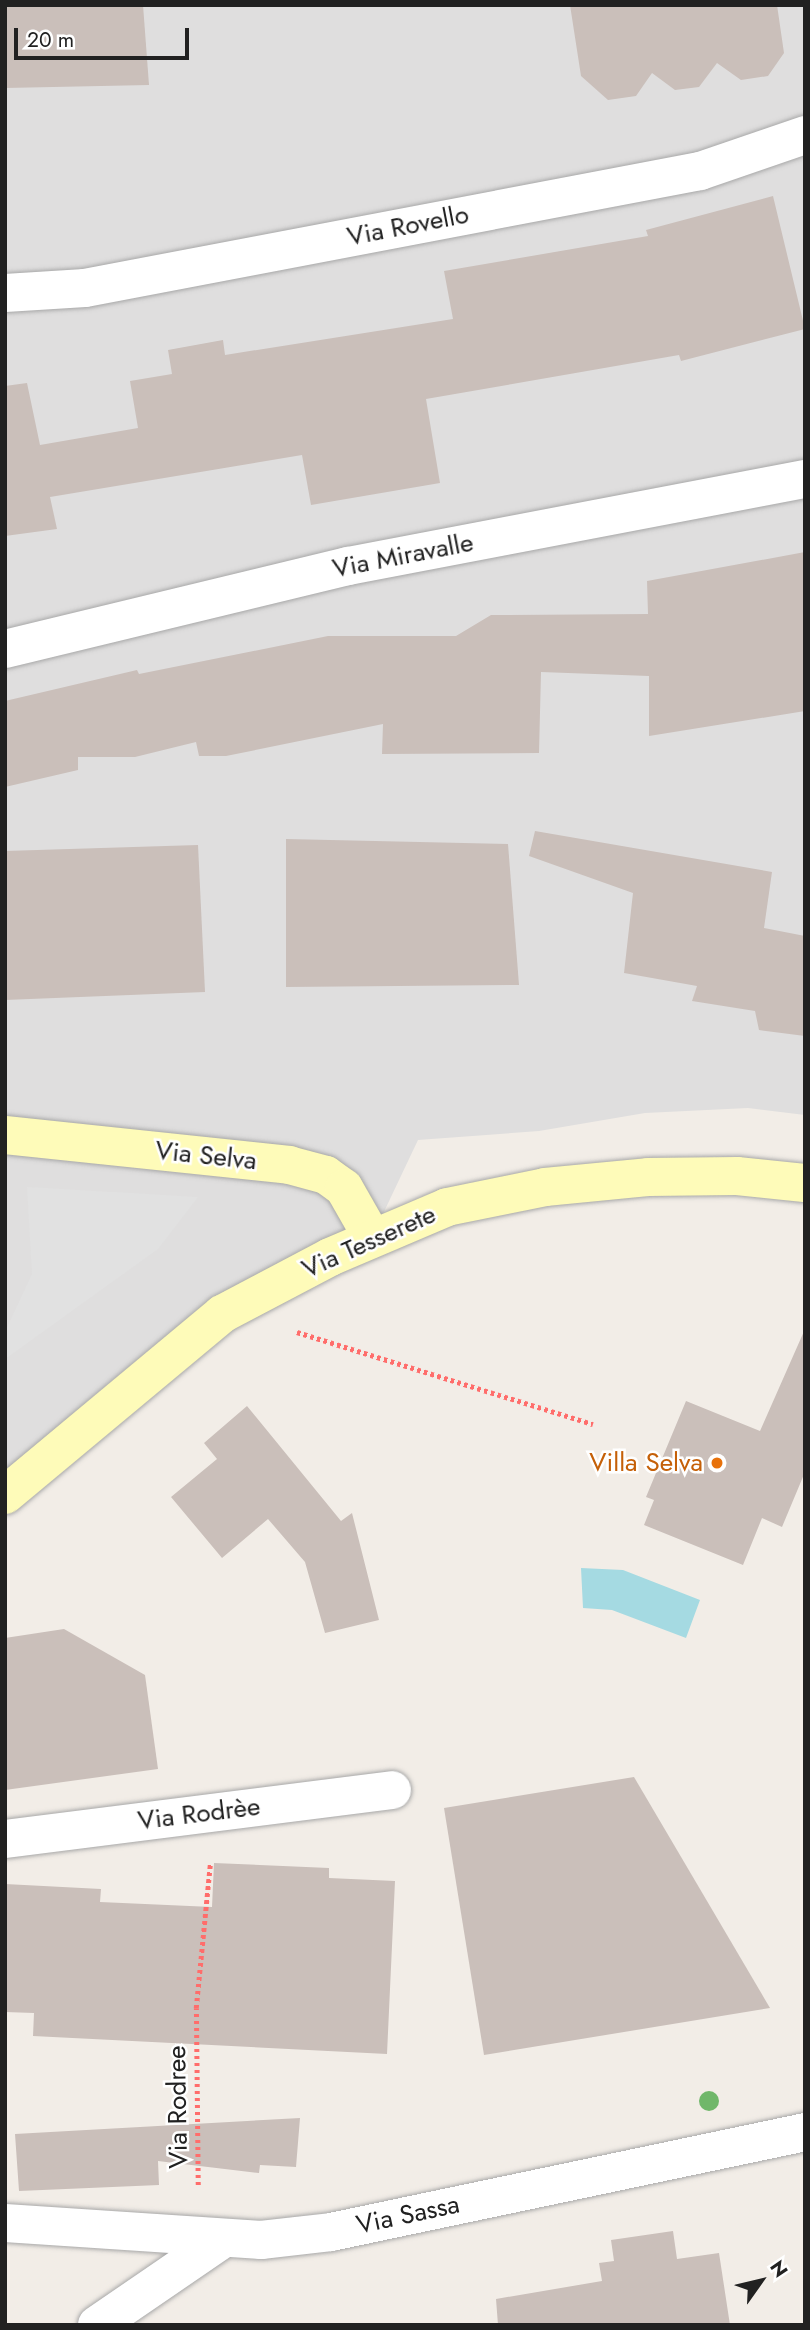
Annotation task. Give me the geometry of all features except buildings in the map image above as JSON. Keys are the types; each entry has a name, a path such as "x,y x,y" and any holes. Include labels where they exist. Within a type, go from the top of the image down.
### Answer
{"main road":[{"name":"Via Selva","path":"5,1135 289,1165 326,1175 344,1188 372,1237"},
{"name":"Via Tesserete","path":"5,1495 222,1314 372,1237 447,1208 545,1187 648,1177 737,1176 805,1183"}],"street":[{"name":"Via Rovello","path":"5,293 85,288 700,170 805,135"},
{"name":"Via Miravalle","path":"5,649 348,566 805,479"},
{"name":"Via Rodrèe","path":"5,1839 392,1790"},
{"name":"Via Sassa","path":"5,2223 261,2240 331,2231 805,2132"},
{"path":"97,2325 223,2238"}],"path":[{"path":"287,1328 593,1424"},
{"name":"Via Rodree","path":"198,2192 196,2008 209,1867"}],"shaded area":[{"path":"5,5 805,5 805,1115 748,1108 645,1113 539,1131 418,1140 372,1237 330,1257 5,1495"},
{"path":"27,1187 198,1197 158,1249 5,1359 5,1332 32,1274"}],"water":[{"path":"581,1568 623,1570 700,1600 686,1638 612,1610 583,1608"}],"place":[{"name":"Villa Selva","path":"717,1463"}]}
